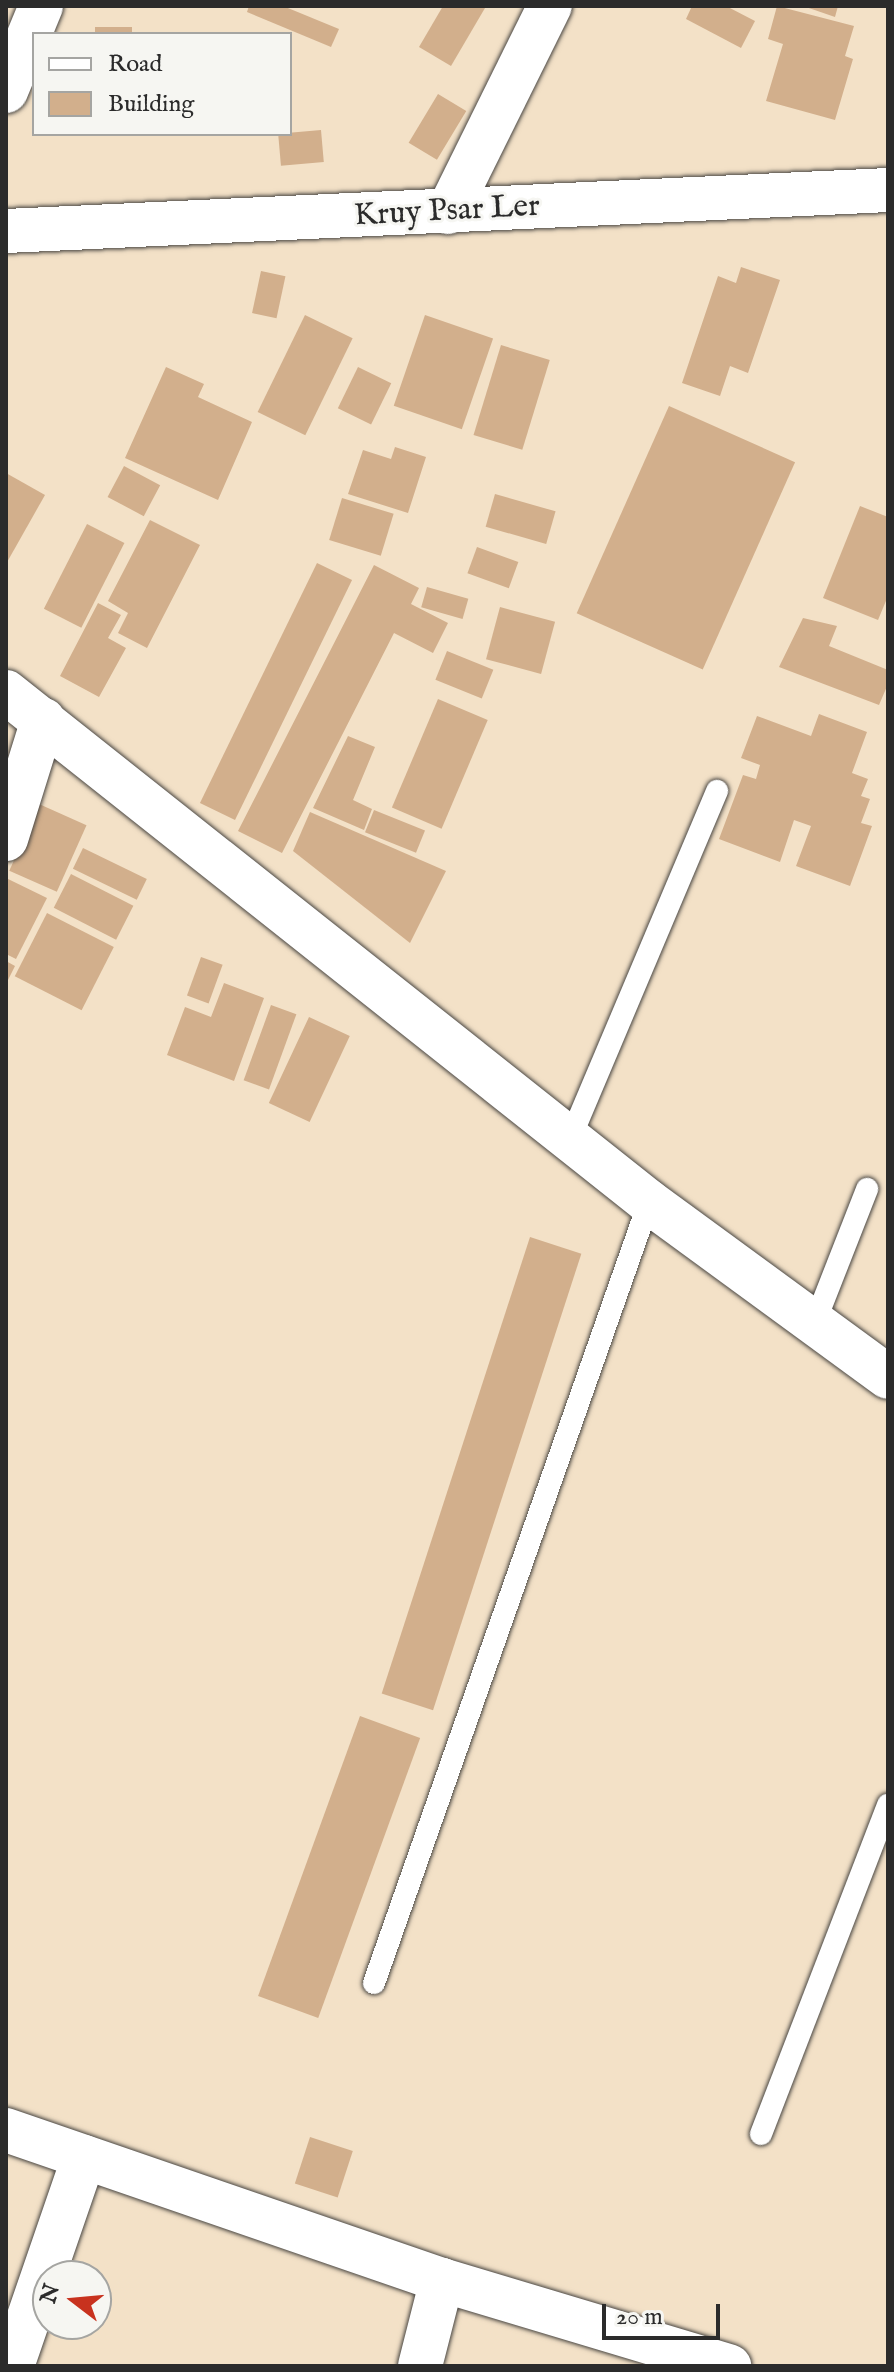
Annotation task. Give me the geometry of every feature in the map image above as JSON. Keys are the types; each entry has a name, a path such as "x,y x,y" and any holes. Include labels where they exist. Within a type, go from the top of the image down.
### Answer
{"street":[{"path":"6,91 41,6"},
{"path":"448,212 550,6"},
{"name":"Kruy Psar Ler","path":"6,231 888,190"},
{"path":"6,692 649,1202 888,1377"},
{"path":"6,839 43,720"},
{"path":"6,2130 666,2357 729,2366"},
{"path":"12,2366 84,2157"},
{"path":"420,2366 442,2280"}],"lane":[{"path":"570,1139 717,791"},
{"path":"815,1322 867,1189"},
{"path":"374,1983 649,1202"},
{"path":"761,2134 888,1805"}],"building":[{"path":"249,6 283,6 339,29 331,47 247,12"},
{"path":"443,6 485,8 451,66 419,47"},
{"path":"692,6 726,6 755,21 741,48 686,19"},
{"path":"777,6 854,26 845,56 853,59 835,120 766,101 783,44 768,39"},
{"path":"803,6 838,6 835,17"},
{"path":"95,27 132,27 132,32 95,32"},
{"path":"438,94 466,111 437,160 409,143"},
{"path":"321,130 324,162 281,166 278,136"},
{"path":"741,267 780,280 748,373 730,366 720,396 682,383 718,276 736,283"},
{"path":"261,271 285,276 277,318 252,313"},
{"path":"305,315 353,338 305,435 258,412"},
{"path":"425,315 493,338 462,429 394,406"},
{"path":"501,345 550,360 522,450 474,435"},
{"path":"166,367 204,384 198,397 252,422 218,500 125,458"},
{"path":"358,367 391,383 371,425 338,408"},
{"path":"669,406 795,462 703,670 577,613"},
{"path":"395,447 426,457 408,513 348,494 363,450 391,459"},
{"path":"124,466 160,485 144,516 108,497"},
{"path":"6,473 45,495 6,564"},
{"path":"495,494 556,511 546,544 486,527"},
{"path":"342,498 394,514 381,556 329,540"},
{"path":"860,506 888,517 888,596 878,620 823,598"},
{"path":"150,520 200,545 147,648 118,633 128,613 108,601"},
{"path":"87,524 124,543 81,628 44,609"},
{"path":"477,547 518,562 509,588 467,573"},
{"path":"317,563 352,580 235,820 200,803"},
{"path":"374,565 419,588 411,604 448,623 433,653 394,633 282,853 238,831"},
{"path":"427,587 468,599 463,619 421,607"},
{"path":"98,603 121,615 108,638 126,648 99,697 60,676"},
{"path":"500,607 555,622 541,674 486,659"},
{"path":"803,618 837,626 829,646 888,670 888,684 879,705 779,667"},
{"path":"447,651 493,670 482,698 435,680"},
{"path":"438,699 488,720 442,829 392,808"},
{"path":"819,714 867,732 852,773 868,779 861,796 870,799 861,823 872,826 850,886 796,866 811,826 794,820 780,862 719,839 743,775 756,779 760,765 741,758 757,716 811,736"},
{"path":"348,736 375,747 353,800 372,809 364,830 313,808"},
{"path":"39,804 87,825 57,892 9,871"},
{"path":"374,810 425,831 416,853 365,832"},
{"path":"310,812 446,871 410,943 293,851"},
{"path":"83,848 147,879 137,900 73,869"},
{"path":"71,874 133,906 116,940 54,908"},
{"path":"6,878 47,898 16,959 6,954"},
{"path":"47,913 114,947 82,1010 15,976"},
{"path":"201,957 223,965 209,1003 187,996"},
{"path":"6,961 15,966 6,984"},
{"path":"224,983 264,998 234,1081 167,1055 185,1007 211,1017"},
{"path":"271,1005 296,1014 269,1089 244,1080"},
{"path":"309,1017 350,1036 310,1122 269,1103"},
{"path":"530,1237 581,1254 433,1710 382,1694"},
{"path":"360,1716 420,1738 318,2018 258,1996"},
{"path":"310,2137 353,2151 338,2198 295,2184"}]}
